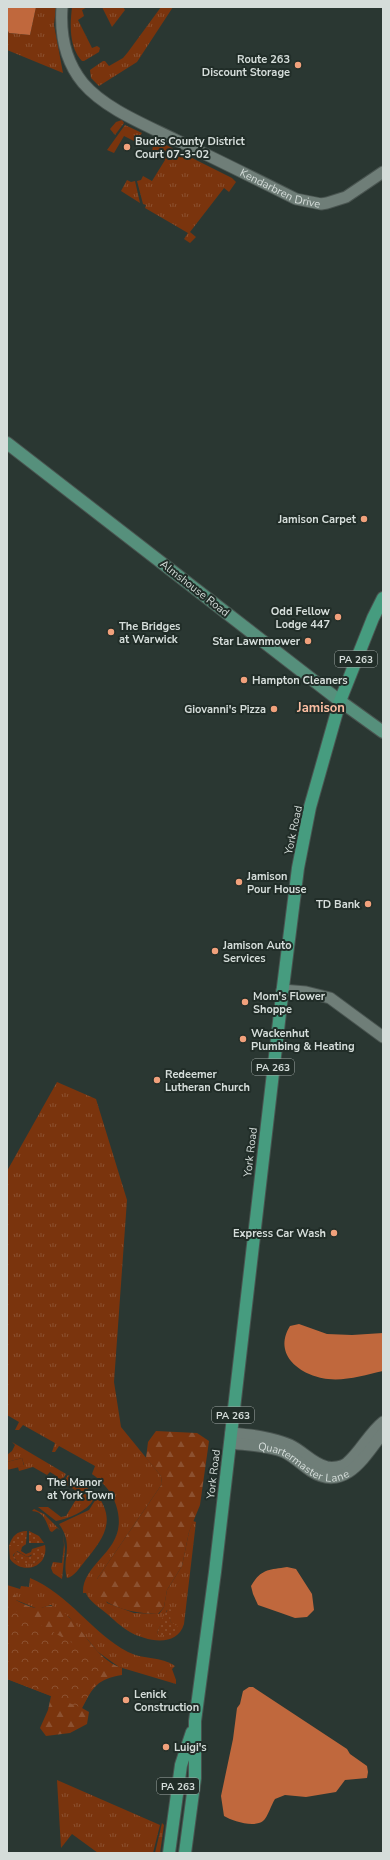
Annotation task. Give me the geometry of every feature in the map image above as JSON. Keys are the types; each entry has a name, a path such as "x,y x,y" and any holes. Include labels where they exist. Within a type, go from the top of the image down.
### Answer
{"highway":[{"name":"York Road","path":"185,1853 195,1778 195,1721 230,1438 282,990 298,868 310,807 340,701 373,618 383,598"},
{"name":"York Road","path":"169,1853 181,1765 195,1721"}],"main road":[{"name":"Almshouse Road","path":"7,443 340,701 383,732"}],"street":[{"name":"Kendarbren Drive","path":"62,7 61,21 67,59 84,84 101,99 141,122 296,199 321,204 346,197 383,172"},
{"path":"282,990 306,992 330,998 383,1037"},
{"name":"Quartermaster Lane","path":"230,1438 260,1436 280,1441 302,1452 322,1466 334,1467 346,1463 383,1422"},
{"name":"Quartermaster Lane","path":"230,1438 274,1449 294,1458 312,1472 328,1478 336,1478 344,1476 356,1467 383,1433"}],"green space":[{"path":"36,7 56,7 54,25 63,73 7,50 7,29 9,33 30,35"},
{"path":"72,7 87,7 82,10 84,16 78,20 92,48 97,46 100,48 99,52 84,61 82,61 78,55 71,36"},
{"path":"102,7 123,7 125,10 112,27"},
{"path":"161,7 173,7 137,62 99,86 91,78 90,70 103,61 105,61 109,66 123,58"},
{"path":"122,120 124,123 115,135 110,129 116,122"},
{"path":"125,125 142,133 136,142 124,136 114,153 107,150"},
{"path":"156,140 232,178 236,182 229,192 224,188 190,232 196,237 190,243 184,239 188,233 145,208 146,205 143,204 137,181 141,180 143,176 152,181 165,160 152,152 153,145"},
{"path":"127,180 131,182 135,181 140,203 121,191"},
{"path":"57,1082 96,1099 127,1200 114,1382 121,1427 161,1476 162,1484 97,1579 107,1603 134,1613 159,1614 164,1607 167,1590 182,1566 189,1532 193,1521 196,1522 184,1624 180,1632 175,1637 152,1640 130,1632 94,1604 86,1593 83,1593 85,1582 90,1572 105,1554 117,1534 119,1521 114,1500 107,1488 92,1474 95,1466 59,1446 55,1452 52,1452 55,1443 23,1425 19,1430 15,1430 19,1422 7,1415 7,1171","holes":["167,1610 173,1625 173,1635 157,1633"]},
{"path":"156,1431 197,1433 209,1441 200,1505 189,1532 182,1566 167,1590 164,1607 158,1614 126,1610 111,1604 97,1595 97,1579 162,1484 161,1476 146,1458 148,1442"},
{"path":"12,1442 66,1474 61,1482 57,1479 58,1477 50,1472 47,1475 33,1467 19,1471 18,1467 24,1465 22,1458 7,1462 7,1455 12,1451 15,1445"},
{"path":"22,1458 24,1466 7,1470 7,1462"},
{"path":"68,1475 90,1490 93,1500 87,1508 82,1511 56,1521 38,1507 48,1507 61,1517 66,1516 80,1493 63,1483"},
{"path":"93,1490 101,1500 105,1510 107,1518 106,1527 98,1544 79,1569 67,1578 65,1564 67,1546 66,1539 59,1524 89,1510 96,1499"},
{"path":"34,1509 44,1514 60,1530 57,1528 52,1532 50,1531 42,1515 32,1511"},
{"path":"27,1531 26,1543 20,1546 9,1546 15,1535 20,1532"},
{"path":"29,1531 39,1536 44,1543 29,1543"},
{"path":"63,1534 65,1549 62,1579 53,1573 51,1568 53,1562 62,1563 64,1545"},
{"path":"23,1543 26,1543 22,1547 21,1551 26,1554 31,1552 32,1549 45,1545 43,1559 34,1567 28,1568 15,1564 10,1559 9,1546 20,1546","holes":["17,1551 27,1557 33,1554 42,1557 33,1564 15,1560 13,1555"]},
{"path":"42,1548 44,1550 42,1557 33,1564 19,1563 13,1557 16,1551 27,1557 31,1556 35,1550"},
{"path":"30,1578 44,1585 69,1603 103,1635 128,1652 158,1659 175,1666 172,1669 176,1684 119,1667 98,1652 69,1617 51,1605 38,1609 16,1600 16,1596 7,1589 7,1585 20,1589 21,1586 29,1587"},
{"path":"7,1589 12,1590 16,1596 16,1600 28,1606 39,1608 51,1606 66,1614 103,1657 122,1668 122,1675 107,1679 93,1689 82,1708 89,1712 87,1724 70,1733 46,1736 40,1728 48,1710 51,1696 7,1679"},
{"path":"7,1606 106,1662 82,1708 7,1679"},
{"path":"170,1609 172,1611 170,1616 171,1622 178,1627 178,1631 173,1635 158,1635 157,1633 163,1616"},
{"path":"57,1780 160,1825 153,1853 98,1853 72,1834 61,1848"},
{"path":"162,1823 164,1825 160,1853 155,1853"}],"shaded area":[{"path":"7,7 36,7 30,35 9,33 7,29"},
{"path":"299,1324 327,1334 352,1335 383,1333 383,1371 356,1377 328,1379 308,1374 299,1369 287,1355 285,1336 290,1326"},
{"path":"287,1567 296,1569 312,1594 314,1610 307,1617 295,1618 258,1605 253,1594 251,1586 258,1576 266,1571"},
{"path":"249,1687 253,1687 347,1749 350,1754 367,1766 367,1778 345,1780 336,1792 306,1797 285,1795 275,1799 266,1817 259,1823 243,1823 224,1816 221,1796 233,1739 237,1708 240,1704 243,1691"}],"place":[{"name":"Route 263 Discount Storage","path":"298,65"},
{"name":"Bucks County District Court 07-3-02","path":"127,147"},
{"name":"Jamison Carpet","path":"364,519"},
{"name":"Odd Fellow Lodge 447","path":"338,617"},
{"name":"The Bridges at Warwick","path":"111,632"},
{"name":"Star Lawnmower","path":"308,641"},
{"name":"Hampton Cleaners","path":"244,680"},
{"name":"Giovanni's Pizza","path":"274,709"},
{"name":"Jamison Pour House","path":"239,882"},
{"name":"TD Bank","path":"368,904"},
{"name":"Jamison Auto Services","path":"215,951"},
{"name":"Mom's Flower Shoppe","path":"245,1002"},
{"name":"Wackenhut Plumbing & Heating","path":"243,1039"},
{"name":"Redeemer Lutheran Church","path":"157,1080"},
{"name":"Express Car Wash","path":"334,1233"},
{"name":"The Manor at York Town","path":"39,1488"},
{"name":"Lenick Construction","path":"126,1700"},
{"name":"Luigi's","path":"166,1747"}],"district":[{"name":"Jamison","path":"321,707"}]}
